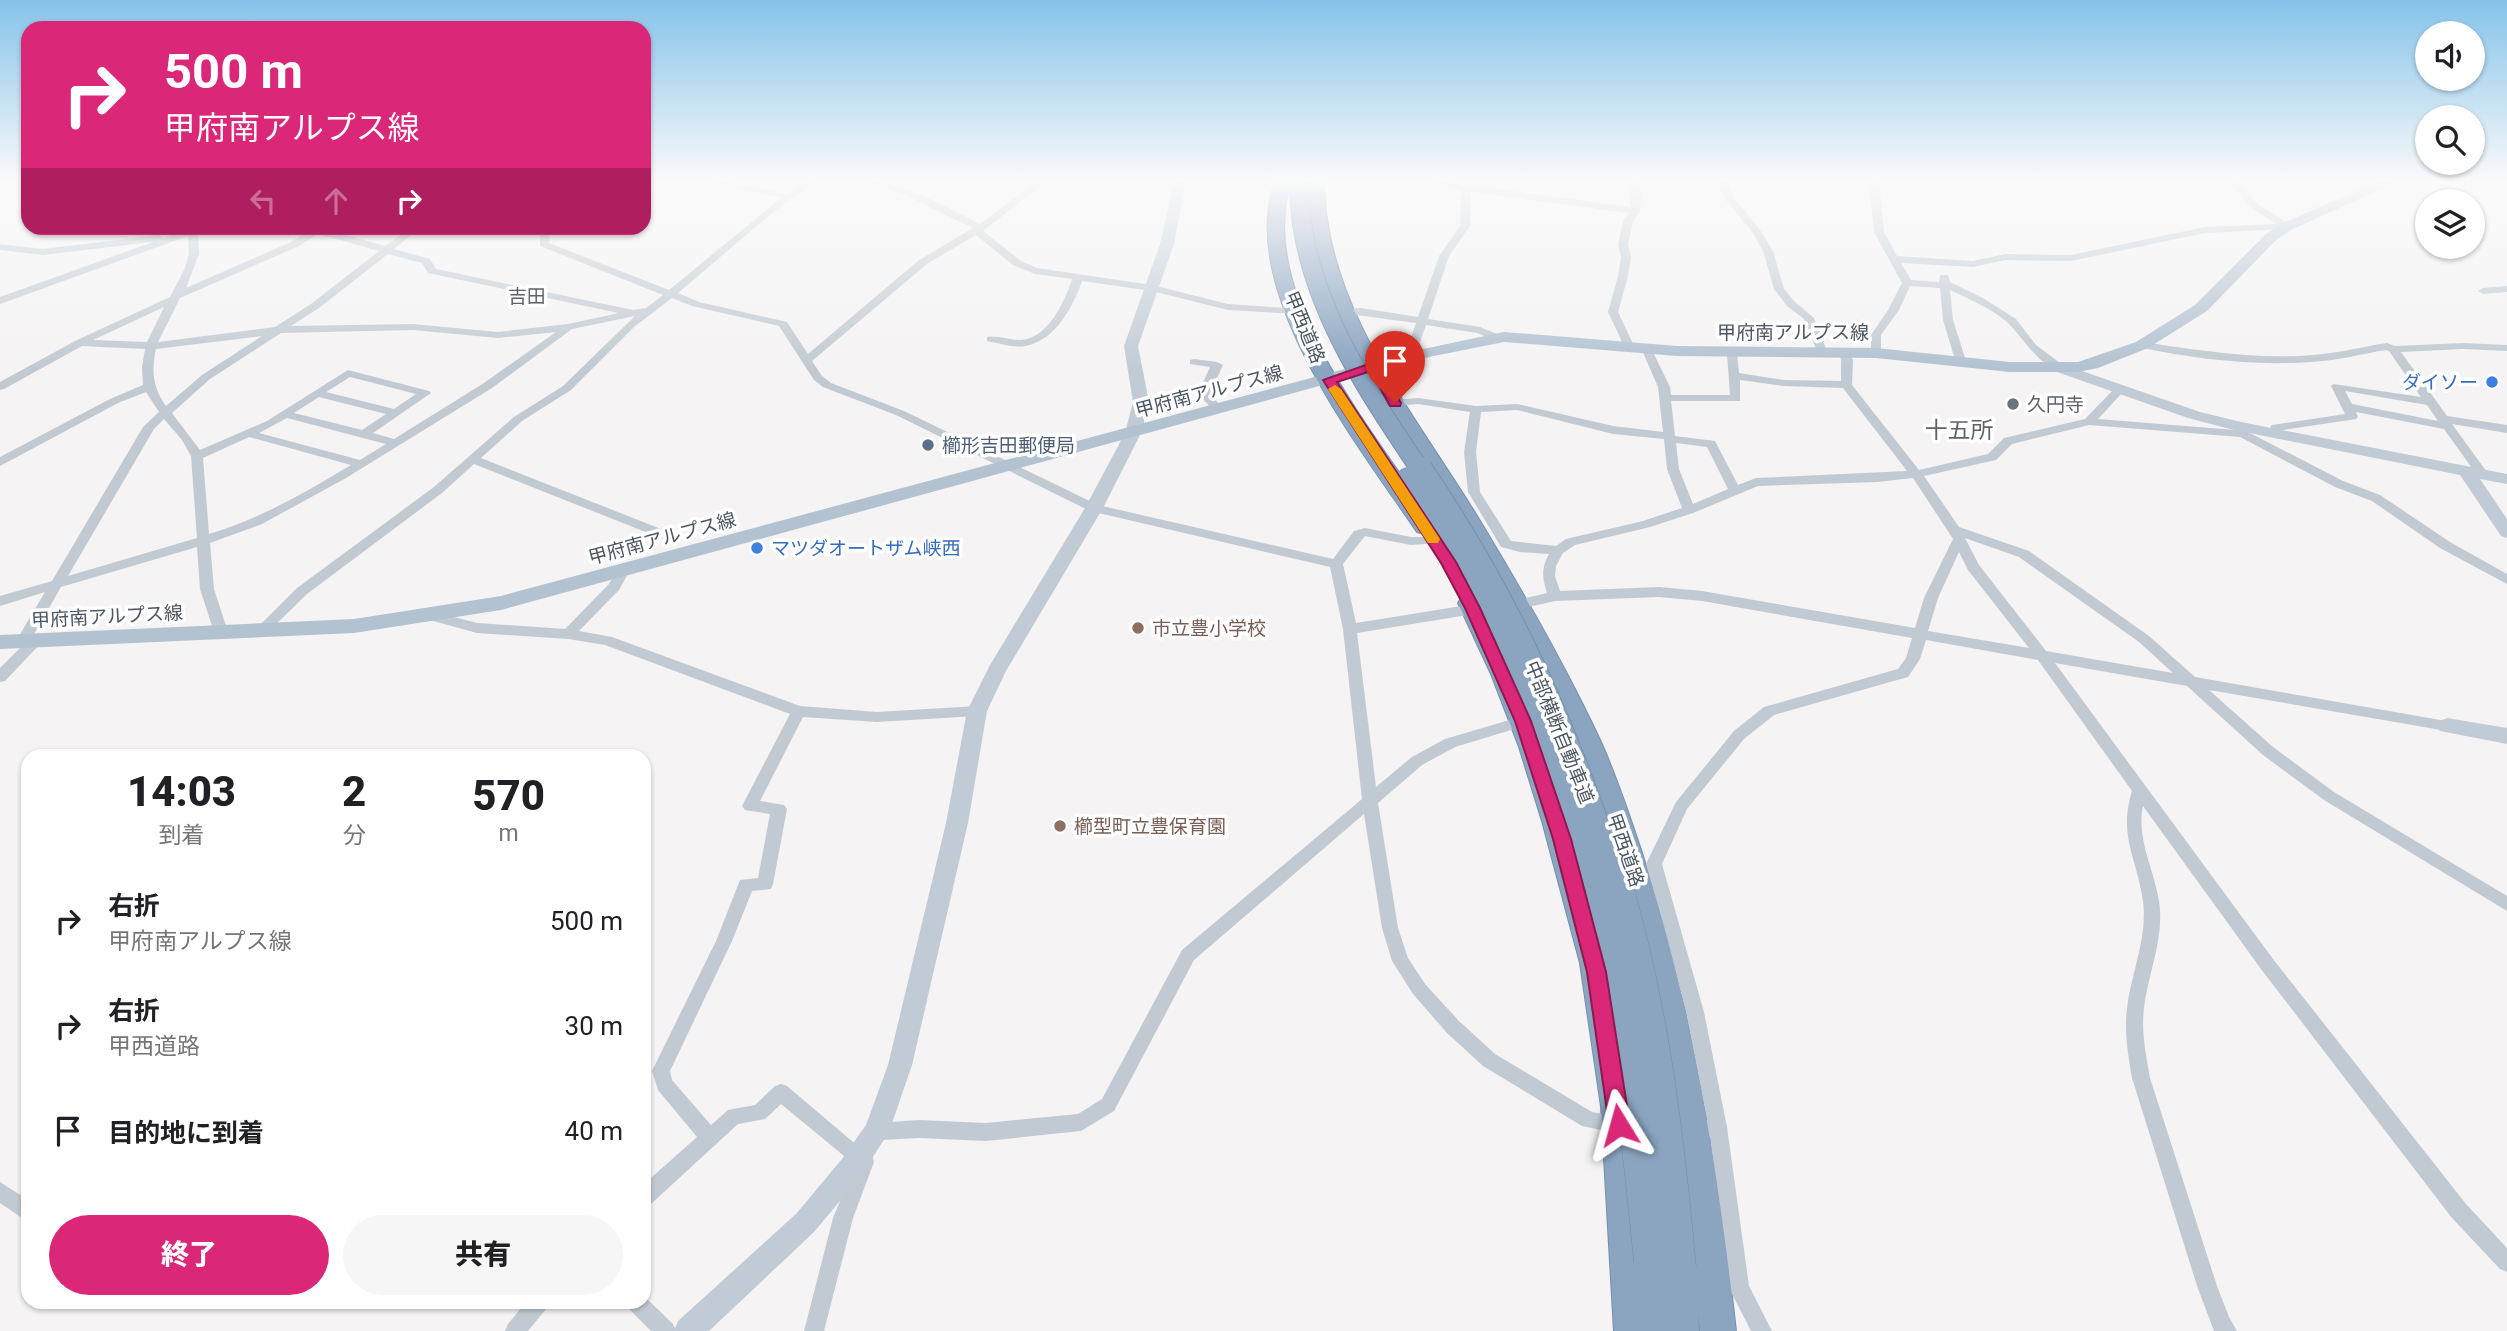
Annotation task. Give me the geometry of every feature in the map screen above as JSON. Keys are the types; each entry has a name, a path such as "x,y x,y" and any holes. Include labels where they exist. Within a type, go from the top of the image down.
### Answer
{"highway":[{"name":"甲西道路","path":"1277,244 1296,311 1316,360 1434,540 1472,608 1523,721 1562,839 1597,972 1619,1125 1632,1331"},
{"name":"中部横断自動車道","path":"1290,244 1304,296 1349,386 1448,543 1493,624 1516,673 1563,793 1586,864 1612,966 1628,1059 1650,1261 1652,1331"},
{"name":"中部横断自動車道","path":"1307,244 1321,295 1349,355 1468,541 1512,620 1536,670 1598,828 1614,875 1639,968 1657,1061 1680,1268 1681,1331"},
{"name":"甲西道路","path":"1322,244 1346,311 1374,366 1520,605 1590,748 1642,897 1669,1003 1706,1129 1717,1331"}],"main road":[{"name":"甲府南アルプス線","path":"0,642 354,626 501,603 1410,356 1498,338 1531,338 1638,349 1732,353 1876,353 2010,367 2062,369 2092,364 2142,345 2201,308 2264,244"}],"street":[{"path":"0,247 43,251 94,244"},
{"path":"0,301 156,244"},
{"path":"194,244 194,254 152,347 148,370 149,386 166,413 191,441 197,456 207,589 222,632"},
{"path":"0,387 79,343 292,244"},
{"path":"368,244 426,261 432,271 634,313"},
{"path":"0,677 30,641 56,585 149,426 206,377 315,306 394,244"},
{"path":"544,244 696,304 783,324 818,378 827,386 900,413 1094,508 1336,564"},
{"path":"262,630 302,591 438,490 518,419 578,379 630,325 728,244"},
{"path":"807,360 923,262 953,244"},
{"path":"997,244 1025,267 1152,288 1228,307 1296,311"},
{"path":"814,1331 843,1218 900,1065 957,823 977,712 998,670 1094,508 1133,433 1141,402 1131,346 1166,244"},
{"path":"1410,356 1444,256 1452,244"},
{"path":"1624,244 1623,276 1613,312 1664,387 1673,469 1689,510"},
{"path":"1764,244 1779,289 1791,304 1809,318 1823,354"},
{"path":"1885,244 1907,283"},
{"path":"1893,259 1973,264 2005,257 2071,258 2137,244"},
{"path":"1938,263 1945,284 1948,320 1960,361"},
{"path":"991,339 1032,342 1044,333 1065,309 1078,277"},
{"path":"1907,283 1935,286 1945,284 1998,312 2012,321 2032,347 2062,369 2241,430 2339,484 2376,498 2445,545 2507,580"},
{"path":"1876,353 1873,340 1876,330 1891,314 1907,283"},
{"path":"2483,290 2507,289"},
{"path":"79,343 152,347 279,330 413,327 498,335 568,327 649,310"},
{"path":"1346,311 1361,311 1480,330 1498,338"},
{"path":"0,601 202,541 265,519 317,492 487,387 568,327"},
{"path":"2142,345 2194,353 2284,359 2312,359 2387,346 2393,349 2446,423 2507,532"},
{"path":"2393,349 2463,346 2507,348"},
{"path":"1666,398 1736,399 1732,353"},
{"path":"1844,353 1847,360 1846,385 1916,474 1957,535 1973,568 2041,654 2139,792 2267,964 2451,1201 2507,1262"},
{"path":"1194,362 1217,365 1204,394 1219,410"},
{"path":"197,456 285,414 348,373 425,393 366,433"},
{"path":"1736,376 1784,383 1846,385"},
{"path":"0,462 114,401 149,386"},
{"path":"2279,434 2277,427 2353,417 2336,386 2431,402"},
{"path":"2089,422 2119,390"},
{"path":"317,393 395,413"},
{"path":"1395,403 1418,401 1476,409 1517,407 1613,430 1711,444 1734,491"},
{"path":"2348,407 2446,423 2507,429"},
{"path":"1476,409 1470,452 1474,492 1506,544 1520,548 1558,550"},
{"path":"285,414 396,443"},
{"path":"1555,596 1548,576 1549,565 1558,550 1571,542 1646,524 1689,510 1756,482 1916,474 1992,457 2008,441 2089,422 2279,434 2507,479"},
{"path":"247,433 361,464"},
{"path":"472,459 657,532"},
{"path":"1434,540 1411,541 1366,532 1358,534 1336,564 1350,629 1370,801 1390,928 1400,961 1419,989 1453,1027 1489,1059 1589,1120 1619,1125 1706,1129"},
{"path":"1762,1331 1739,1288 1706,1129 1695,1012 1654,864 1681,806 1739,735 1769,711 1903,673 1913,659 1931,598 1957,535"},
{"path":"1957,535 2024,554 2144,639 2268,751 2329,796 2507,904"},
{"path":"568,634 614,587 623,570"},
{"path":"1350,629 1472,608 1520,605 1555,596 1670,593 1748,602 2507,736"},
{"path":"431,616 477,628 568,634 607,640 799,711 877,717 977,712"},
{"path":"708,1136 664,1084 661,1071 724,941 746,885 765,884 779,809 750,806 799,711"},
{"path":"876,1132 919,1129 985,1132 1081,1122 1108,1105 1188,955 1417,761 1450,743 1523,721"},
{"path":"2139,792 2133,818 2136,845 2151,901 2152,923 2135,1010 2136,1049 2141,1078 2199,1260 2221,1324 2227,1331"},
{"path":"651,1190 708,1136 734,1116 759,1113 781,1092 858,1157"},
{"path":"688,1331 805,1223 876,1132"},
{"path":"0,1191 21,1207"},
{"path":"515,1331 534,1309"},
{"path":"643,1309 666,1331"}],"slow traffic":[{"path":"1335,389 1356,425 1433,539"}],"place":[{"name":"ダイソー","path":"2492,382"},
{"name":"久円寺","path":"2013,404"},
{"name":"櫛形吉田郵便局","path":"928,445"},
{"name":"マツダオートザム峡西","path":"757,548"},
{"name":"市立豊小学校","path":"1138,628"},
{"name":"櫛型町立豊保育園","path":"1060,826"}],"district":[{"name":"吉田","path":"527,296"},
{"name":"十五所","path":"1959,430"}],"route":[{"path":"1395,403 1374,366 1329,380 1448,562 1523,721 1562,839 1597,972 1619,1125"}]}
